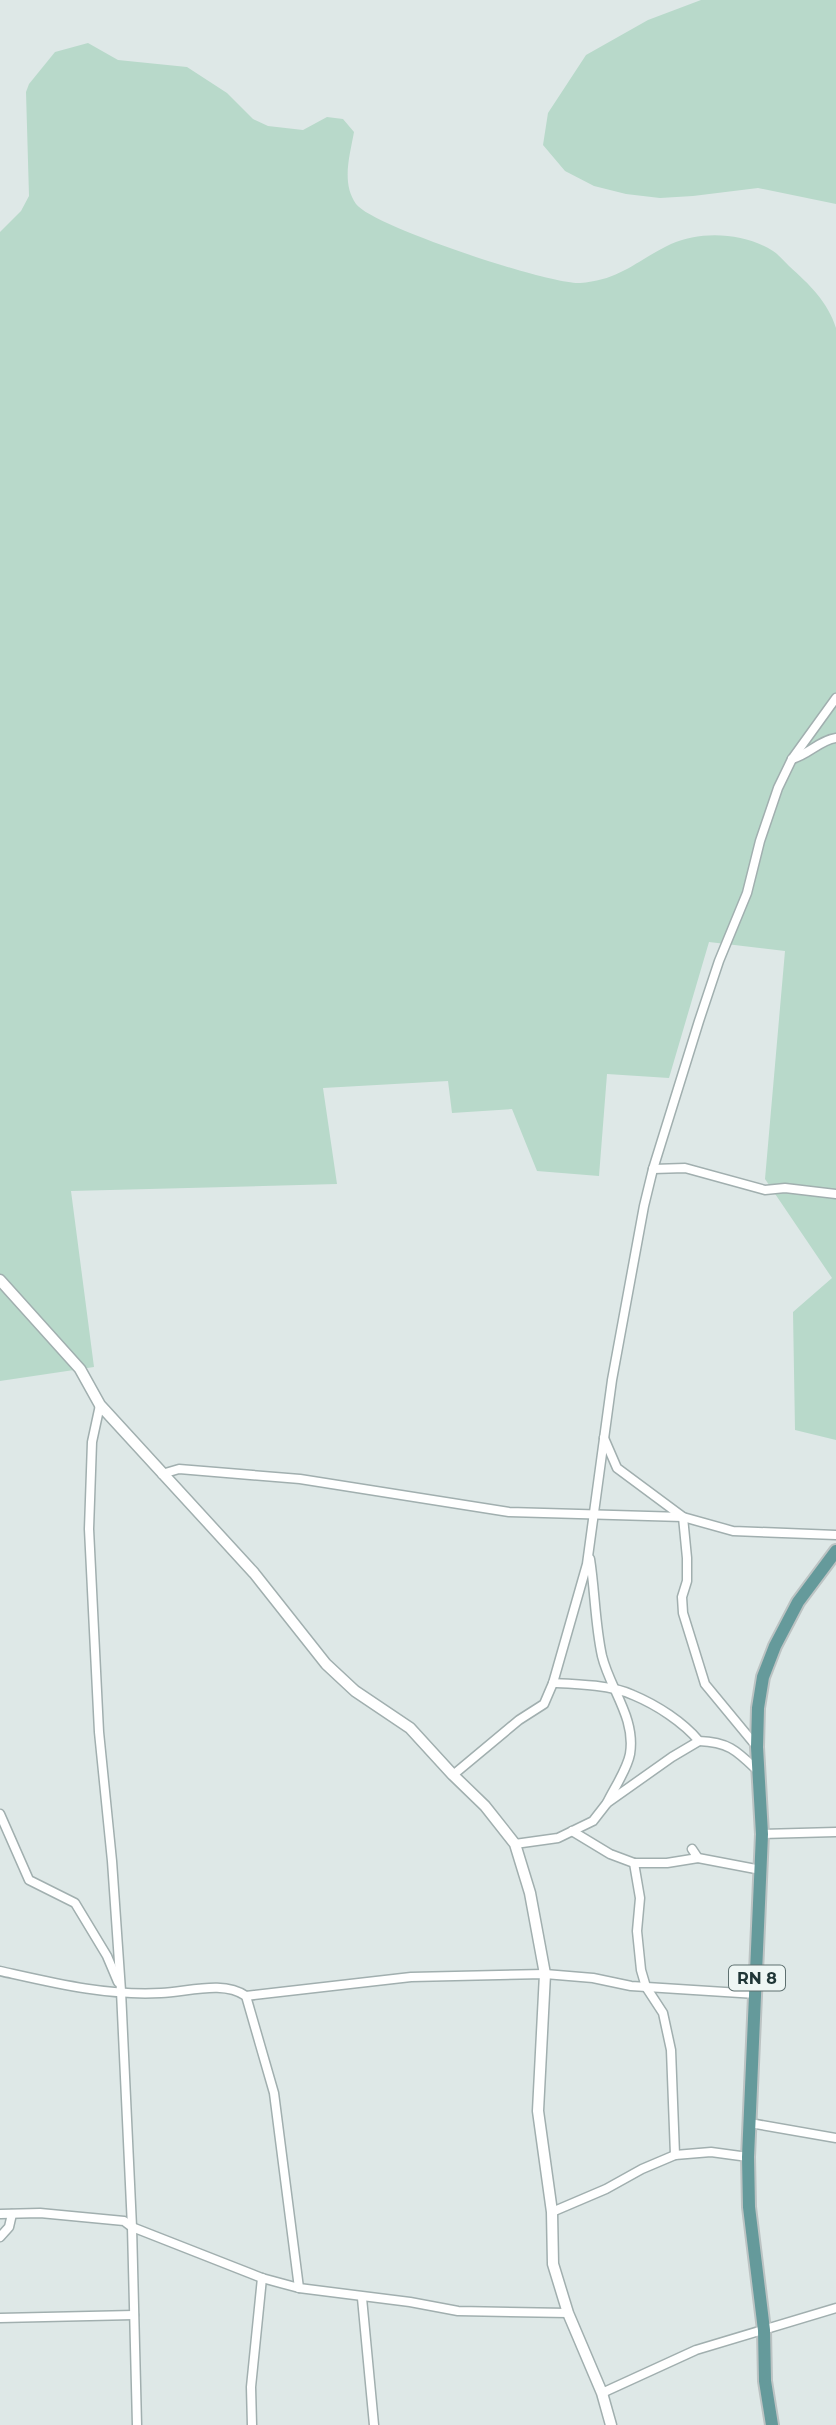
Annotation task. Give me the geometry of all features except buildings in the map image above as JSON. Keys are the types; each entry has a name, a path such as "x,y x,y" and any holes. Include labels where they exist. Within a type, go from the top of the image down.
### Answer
{"main road":[{"name":"RN 8","path":"772,2425 765,2381 764,2330 749,2207 748,2157 762,1834 757,1747 758,1708 764,1677 775,1646 798,1602 836,1551"}],"street":[{"path":"453,1774 519,1720 544,1704 553,1683 589,1549 604,1436 644,1206 653,1169 707,997 747,893 760,841 778,788 792,759 836,698"},
{"path":"792,759 836,738"},
{"path":"653,1169 685,1168 765,1190 785,1188 836,1194"},
{"path":"0,1280 80,1369 100,1405 254,1573 326,1664 355,1691 411,1728 485,1806 515,1844 530,1893 545,1974 538,2111 552,2212 553,2264 568,2313 602,2393 611,2425"},
{"path":"100,1405 92,1441 89,1529 99,1732 121,1991 132,2227 137,2425"},
{"path":"604,1436 617,1468 683,1517 687,1558 687,1581 682,1597 683,1612 705,1684 757,1747"},
{"path":"162,1474 178,1469 300,1479 509,1512 683,1517 733,1531 836,1535"},
{"path":"515,1844 558,1838 593,1821 607,1803 630,1755 630,1726 603,1659 597,1629 597,1607 589,1549"},
{"path":"553,1683 587,1685 632,1694 687,1727 699,1741"},
{"path":"607,1803 699,1741 720,1742 729,1746 759,1772"},
{"path":"0,1814 29,1880 75,1903 107,1956 121,1991"},
{"path":"572,1831 610,1854 634,1863 667,1863 698,1858 761,1870"},
{"path":"762,1834 836,1832"},
{"path":"692,1849 698,1858"},
{"path":"634,1863 640,1898 637,1931 641,1970 646,1987 663,2013 671,2050 675,2155"},
{"path":"0,1971 71,1988 158,1994 220,1987 236,1989 246,1996 274,2093 299,2288"},
{"path":"246,1996 411,1977 545,1974 593,1978 646,1987 756,1994"},
{"path":"750,2123 836,2138"},
{"path":"552,2212 675,2155 711,2151 748,2157"},
{"path":"0,2214 62,2215 124,2221 132,2227 262,2278 299,2288 458,2311 568,2313"},
{"path":"0,2237 9,2227 12,2214"},
{"path":"252,2425 251,2387 262,2278"},
{"path":"362,2298 374,2425"},
{"path":"602,2393 696,2350 836,2308"},
{"path":"0,2318 134,2315"}],"green space":[{"path":"701,0 836,0 836,204 758,188 660,198 626,194 594,186 565,171 543,145 548,113 586,55 648,20"},
{"path":"88,43 118,60 187,67 227,93 253,119 268,126 303,130 327,117 343,119 354,132 348,178 351,196 356,204 369,214 426,239 535,275 580,283 618,274 659,250 683,240 710,235 737,237 762,245 775,253 811,287 833,319 836,328 836,1440 795,1430 793,1312 832,1278 765,1179 785,951 709,942 669,1078 607,1074 599,1176 537,1171 512,1109 452,1113 448,1081 323,1088 337,1184 71,1191 94,1367 0,1381 0,232 21,211 29,196 26,92 29,84 55,52"}]}
